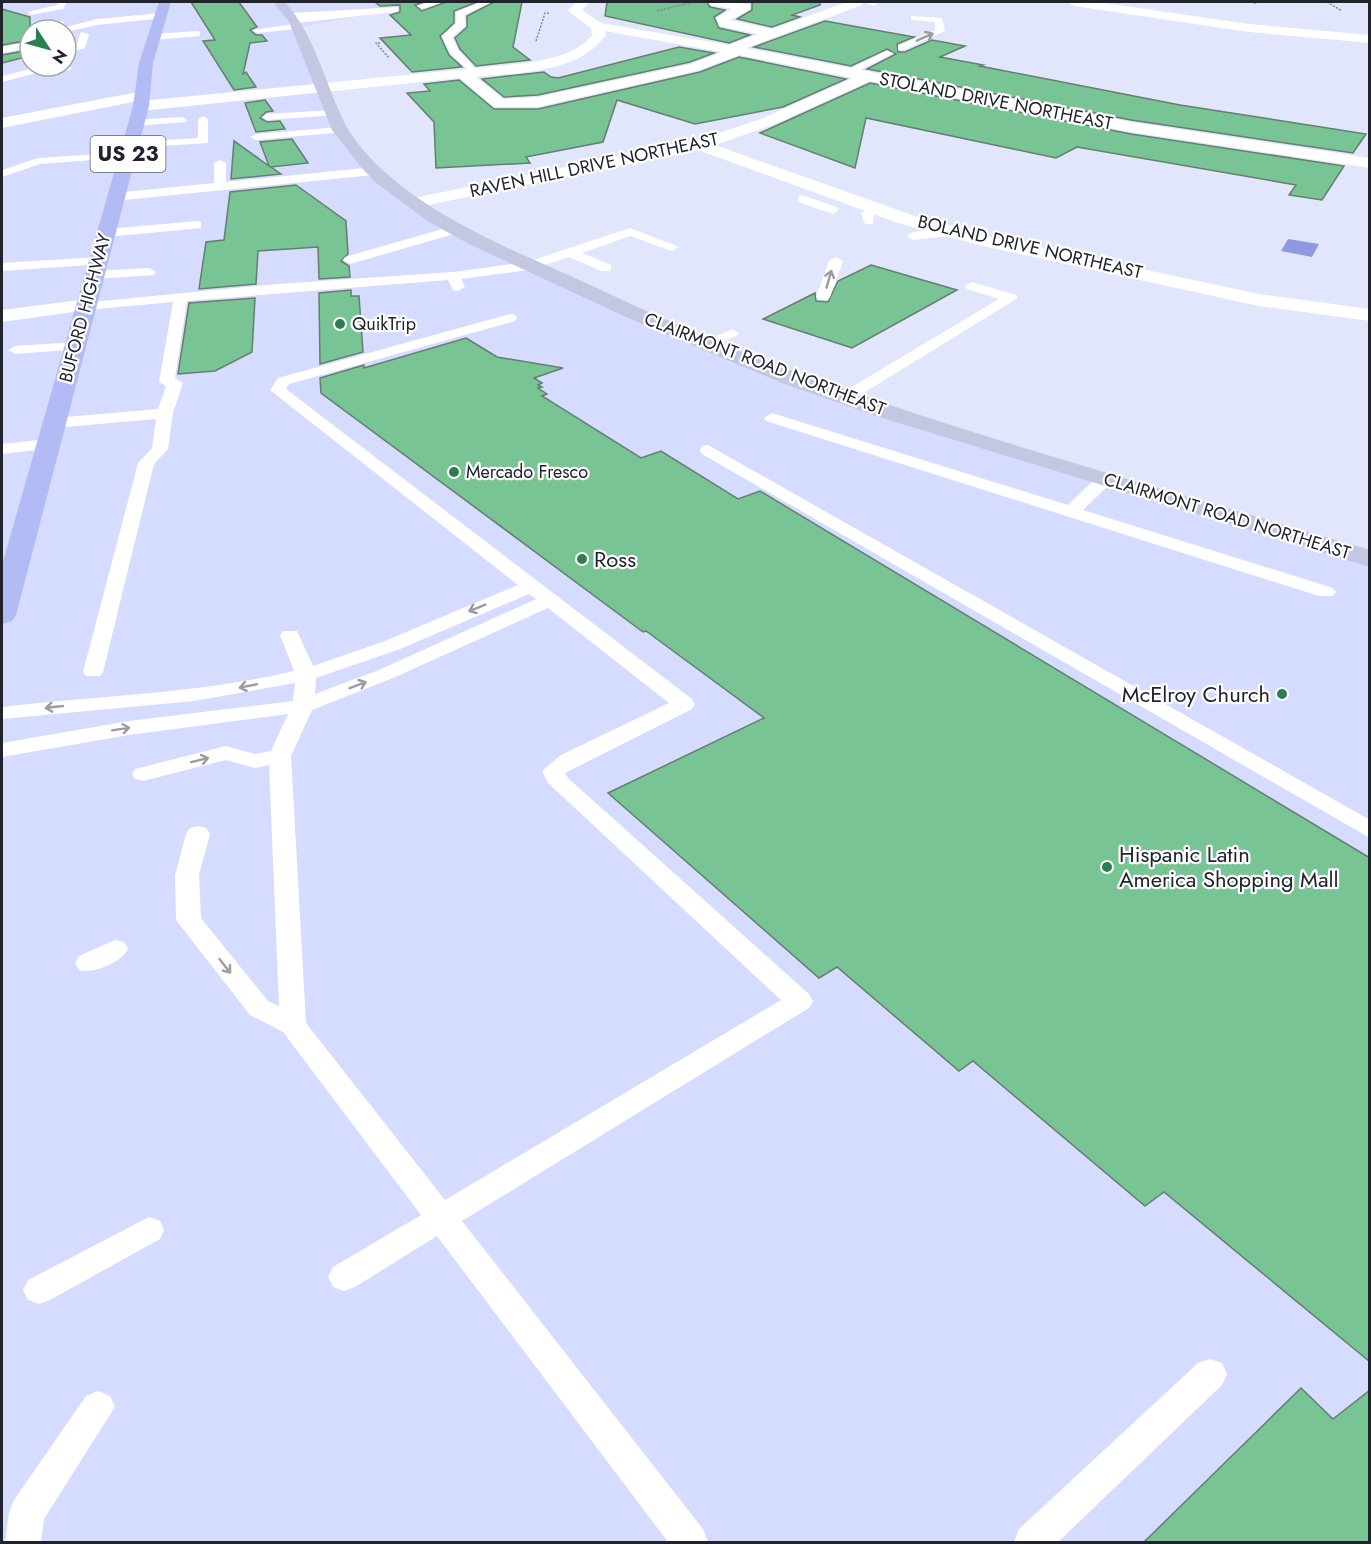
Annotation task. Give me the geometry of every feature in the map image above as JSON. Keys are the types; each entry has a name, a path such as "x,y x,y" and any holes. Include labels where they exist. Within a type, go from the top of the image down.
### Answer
{"main road":[{"name":"BUFORD HIGHWAY","path":"2,615 97,268 114,197 129,150 134,123 142,101 146,63 163,9"},
{"name":"CLAIRMONT ROAD NORTHEAST","path":"289,14 336,122 374,171 418,202 436,218 529,266 705,344 846,397 1105,479 1370,559"}],"street":[{"path":"2,123 142,101 323,88 470,74 564,59 594,45 599,35 597,26 573,11 583,2"},
{"path":"715,2 750,6 723,18 724,23 772,33"},
{"path":"470,74 499,108 538,102 695,67 772,33 857,2"},
{"path":"1074,2 1199,21 1370,39"},
{"name":"STOLAND DRIVE NORTHEAST","path":"597,26 735,50 1131,127 1370,163"},
{"path":"587,49 629,41 682,40"},
{"name":"RAVEN HILL DRIVE NORTHEAST","path":"418,202 699,146 767,122 866,77"},
{"name":"BOLAND DRIVE NORTHEAST","path":"699,146 813,197 874,215 1259,300 1370,315"},
{"path":"2,316 86,305"}],"lane":[{"path":"31,12 60,7 63,2"},
{"path":"421,6 440,2"},
{"path":"470,74 448,43 447,36 461,25 459,14 488,2"},
{"path":"78,26 163,9"},
{"path":"289,14 395,9"},
{"path":"289,14 337,11"},
{"path":"257,30 289,14 362,11"},
{"path":"901,48 940,31 939,20 914,18"},
{"path":"78,30 84,34"},
{"path":"78,35 84,34"},
{"path":"78,48 84,34"},
{"path":"154,37 197,34"},
{"path":"2,51 18,48"},
{"path":"846,73 889,53"},
{"path":"2,79 18,77"},
{"path":"267,117 336,122"},
{"path":"2,174 39,158 204,141 203,119"},
{"path":"134,123 182,120"},
{"path":"256,137 336,122"},
{"path":"220,163 220,186"},
{"path":"114,197 374,171"},
{"path":"813,197 833,210"},
{"path":"106,233 197,225"},
{"path":"351,260 405,255 456,229"},
{"path":"86,305 181,297 456,282 529,266 630,232 672,247"},
{"path":"913,236 954,232"},
{"path":"568,252 606,268"},
{"path":"405,255 413,267 456,282"},
{"path":"823,297 836,261"},
{"path":"2,267 97,268 149,272"},
{"path":"846,397 1011,298 972,286"},
{"path":"93,672 146,463 160,449 165,413 175,383 167,382 181,297"},
{"path":"344,1277 800,1001 558,782 553,771 569,760 684,704 278,390 283,381 510,318"},
{"path":"705,344 732,333"},
{"path":"15,350 75,346"},
{"path":"2,449 51,433 165,413"},
{"path":"772,418 1326,592"},
{"path":"708,450 1370,830"},
{"path":"1071,512 1105,479"},
{"path":"2,713 223,691 306,675 541,593"},
{"path":"2,750 129,728 303,706 386,674 541,593"},
{"path":"290,635 306,675 303,706 280,756 293,1025"},
{"path":"143,774 226,753 255,761 280,756"},
{"path":"198,834 187,875 189,920 259,1008 293,1025 690,1542"},
{"path":"88,963 115,949"},
{"path":"39,1290 149,1230"},
{"path":"1032,1542 1210,1374"},
{"path":"23,1542 27,1513 98,1407"}],"path":[{"path":"541,28 544,14 552,13"}],"shaded area":[{"path":"2,2 431,2 302,27 348,151 412,199 524,258 688,332 881,412 1369,555 1369,1542 2,1542"}],"water":[{"path":"1288,239 1319,244 1312,257 1281,251"}],"building":[{"path":"191,2 239,2 257,27 250,30 256,35 262,35 267,41 250,43 243,74 246,72 256,87 234,90 203,41 215,40"},
{"path":"375,2 424,2 415,5 422,11 446,2 477,2 454,11 454,23 440,36 449,55 462,67 412,72 380,38 411,35 390,15 400,12 400,5 380,6"},
{"path":"494,2 522,2 513,47 530,60 476,66 460,49 455,38 467,27 467,16"},
{"path":"607,2 707,2 710,7 725,10 714,17 719,28 750,35 729,43 605,16"},
{"path":"752,2 820,2 820,5 792,15 800,17 772,27 737,19 752,10"},
{"path":"2,9 30,17 18,18 18,42 2,45"},
{"path":"825,21 914,37 897,44 898,52 905,52 932,40 965,46 940,57 983,65 980,66 1180,105 1366,134 1353,153 1131,120 867,69 896,54 887,49 851,66 754,47"},
{"path":"679,47 714,53 690,62 538,95 504,97 482,79 544,72 551,77 558,78"},
{"path":"18,52 18,59 2,63 2,55"},
{"path":"739,57 846,79 783,107 695,124 617,100 603,142 526,157 530,163 436,168 434,122 407,93 430,91 424,84 459,80 494,109 538,109 700,72"},
{"path":"870,83 1131,134 1344,166 1322,200 1289,195 1296,185 1077,147 1056,158 866,118 855,168 760,133"},
{"path":"265,100 273,111 266,112 260,118 267,122 280,121 285,129 256,132 245,103"},
{"path":"292,139 308,163 271,167 281,174 231,179 234,141 269,166 260,142"},
{"path":"296,185 346,221 348,254 341,261 349,266 350,277 319,279 318,247 258,251 256,284 199,289 206,242 224,240 230,192"},
{"path":"871,265 957,290 852,348 763,319 815,293 816,301 828,302 838,281"},
{"name":"QuikTrip","path":"351,290 351,296 359,296 363,352 320,364 319,293"},
{"path":"255,298 252,352 215,371 178,374 189,303"},
{"path":"466,338 497,357 563,368 534,378 542,383 538,385 542,387 538,388 547,394 542,396 641,458 661,451 738,499 760,491 1370,858 1370,1362 1164,1192 1145,1206 973,1061 959,1071 837,967 819,978 608,793 764,718 646,631 643,632 321,393 320,378 364,365 364,368"},
{"path":"1301,1388 1333,1419 1370,1390 1370,1542 1144,1542"}],"place":[{"name":"QuikTrip","path":"340,324"},
{"name":"Mercado Fresco","path":"454,472"},
{"name":"Ross","path":"582,559"},
{"name":"McElroy Church","path":"1282,694"},
{"name":"Hispanic Latin America Shopping Mall","path":"1107,867"}]}
